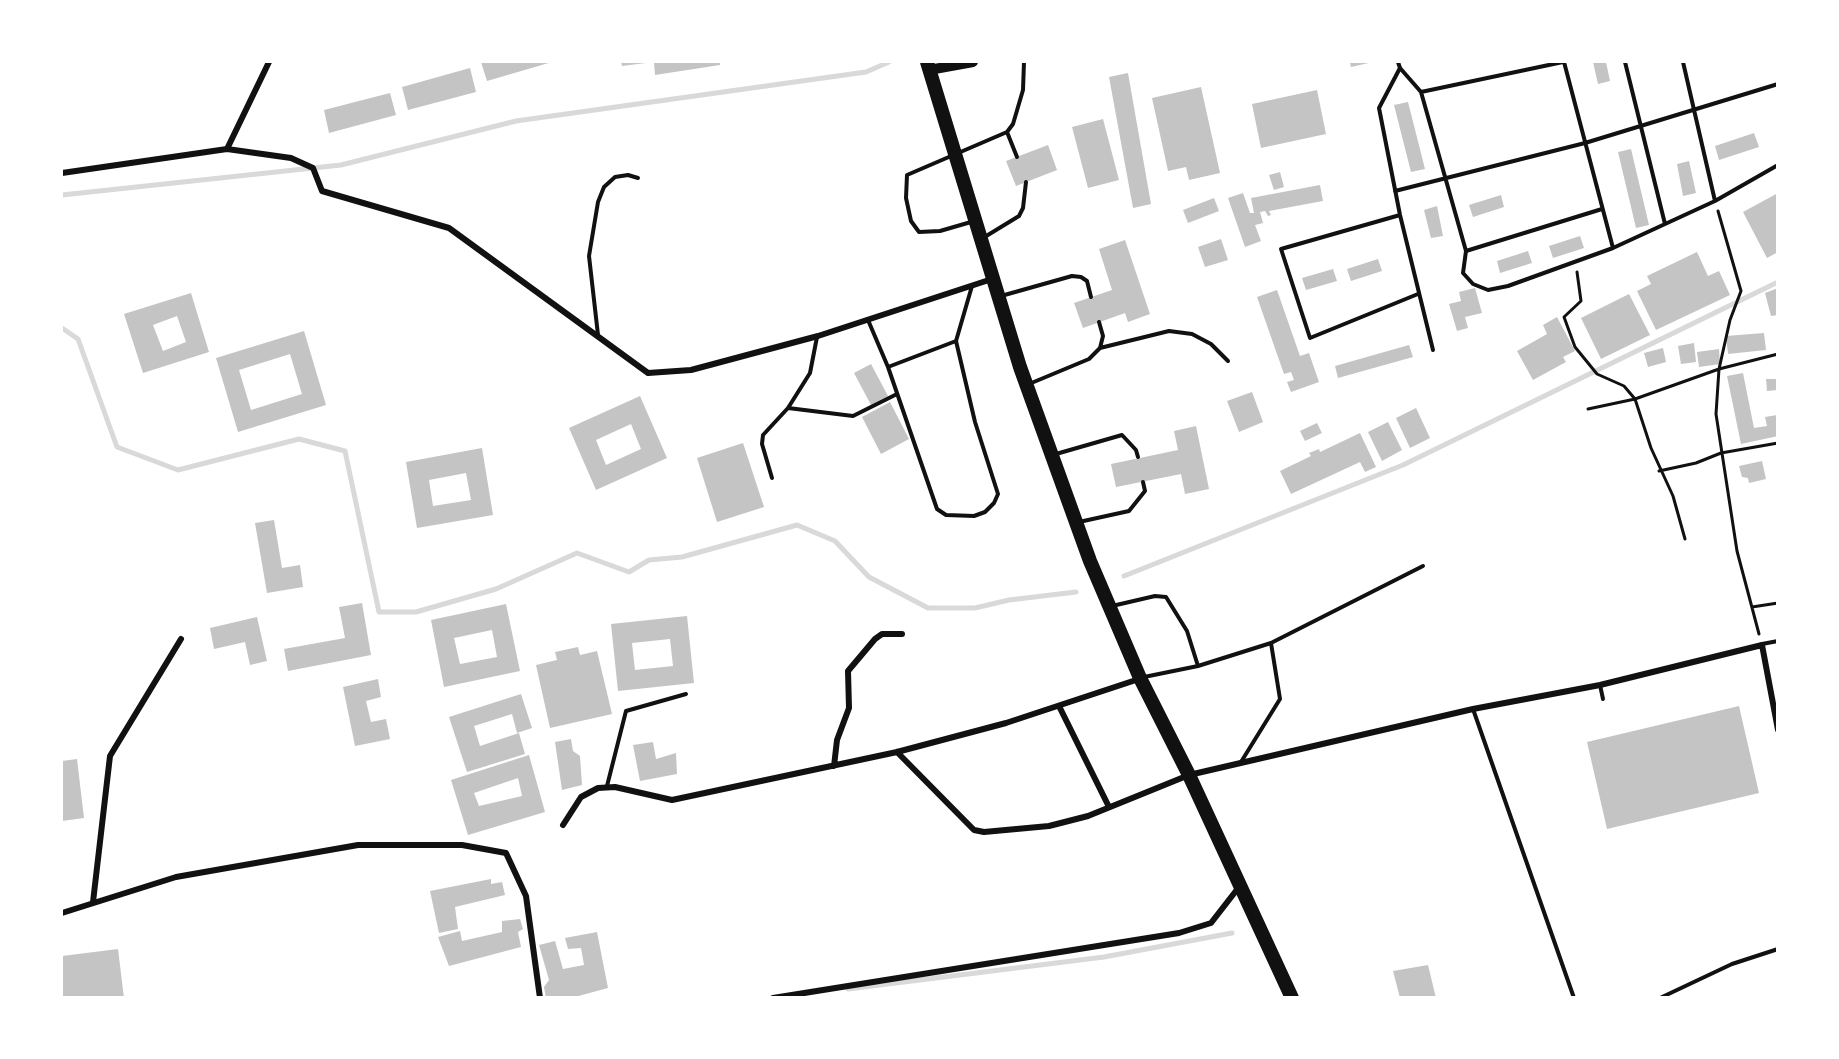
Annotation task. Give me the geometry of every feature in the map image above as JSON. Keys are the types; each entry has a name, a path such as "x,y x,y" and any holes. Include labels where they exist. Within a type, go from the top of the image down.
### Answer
{"highway":[{"path":"928,66 1026,386 1108,607 1292,998"}],"street":[{"path":"227,149 269,62"},
{"path":"928,66 973,62"},
{"path":"62,173 227,149 291,158 314,168 322,191 448,228 648,373 667,374 691,370 818,336 992,279"},
{"path":"834,766 837,740 849,708 848,671 882,634 902,634"},
{"path":"93,902 110,756 181,639"},
{"path":"897,752 974,830 984,832 1064,824 1189,775 1473,709 1600,685 1761,645 1778,730"},
{"path":"563,825 581,797 607,786 672,800 897,752 1059,706 1140,678"},
{"path":"1059,706 1109,807"},
{"path":"62,913 176,877 358,845 462,845 506,854 526,896 540,998"},
{"path":"773,998 1179,933 1211,923 1239,888"}],"lane":[{"path":"975,221 927,232 919,231 911,221 906,198 907,175 1007,132 1013,124 1023,90 1024,62"},
{"path":"1398,62 1400,68 1421,93 1466,251 1462,273 1473,284 1488,290 1508,286 1613,248 1715,201 1778,165"},
{"path":"1421,93 1564,62 1613,248"},
{"path":"1625,62 1665,224"},
{"path":"1683,62 1715,201"},
{"path":"1400,68 1379,108 1400,215 1433,350"},
{"path":"1395,191 1585,143 1778,84"},
{"path":"1007,132 1017,157"},
{"path":"598,336 589,256 598,202 604,187 615,177 628,175 639,178"},
{"path":"980,239 1019,216 1023,208 1026,182"},
{"path":"1466,251 1602,209"},
{"path":"1400,215 1281,249 1310,338 1418,294"},
{"path":"998,297 1072,276 1081,277 1087,281 1091,297"},
{"path":"868,320 888,368 937,509 946,515 974,516 985,512 994,503 998,494 975,422 956,341 972,285"},
{"path":"1026,386 1089,359 1100,348 1103,336 1099,322"},
{"path":"1100,348 1169,331 1192,334 1211,344 1228,361"},
{"path":"772,478 762,444 763,435 788,408 810,373 818,336"},
{"path":"888,368 956,341"},
{"path":"788,408 853,416 897,394"},
{"path":"1052,455 1122,435 1136,450 1138,457"},
{"path":"1075,522 1129,511 1145,491 1143,482"},
{"path":"1140,678 1198,666 1271,643 1424,566"},
{"path":"1108,607 1155,596 1166,597 1186,631 1198,666"},
{"path":"1761,645 1778,641"},
{"path":"1240,763 1280,699 1271,643"},
{"path":"1600,685 1603,699"},
{"path":"607,786 626,711 687,694"},
{"path":"1473,709 1574,998"},
{"path":"1660,998 1732,964 1778,949"}],"path":[{"path":"1715,201 1741,291 1730,320 1719,369 1716,414 1737,550 1761,645"},
{"path":"1575,262 1581,301 1564,317 1575,347 1597,374 1624,386 1635,399 1651,448 1673,496 1684,540"},
{"path":"1588,409 1635,399 1719,369 1778,354"},
{"path":"1659,471 1696,463 1721,453 1778,443"},
{"path":"1752,608 1778,603"}],"building":[{"path":"481,62 552,62 487,81"},
{"path":"621,62 646,62 646,63 622,66"},
{"path":"654,62 720,62 720,65 655,75"},
{"path":"1350,62 1373,62 1351,67"},
{"path":"1593,62 1606,62 1610,81 1598,84"},
{"path":"470,68 476,92 408,110 402,87"},
{"path":"1128,73 1151,204 1133,208 1109,77"},
{"path":"1201,87 1220,173 1189,180 1186,167 1168,171 1152,98"},
{"path":"1317,90 1326,134 1261,148 1252,104"},
{"path":"390,93 396,115 329,133 324,110"},
{"path":"1408,102 1425,169 1411,172 1394,105"},
{"path":"1103,119 1119,180 1088,188 1072,127"},
{"path":"1754,133 1759,147 1719,160 1715,146"},
{"path":"1048,145 1057,170 1016,186 1006,161"},
{"path":"1631,149 1649,225 1636,228 1618,152"},
{"path":"1689,161 1696,193 1683,196 1677,164"},
{"path":"1280,172 1284,187 1274,190 1269,175"},
{"path":"1320,185 1323,201 1269,211 1271,215 1268,216 1265,211 1260,212 1263,223 1255,225 1261,241 1245,247 1228,198 1243,193 1250,213 1254,213 1251,198"},
{"path":"1778,193 1778,252 1767,258 1743,212"},
{"path":"1501,195 1504,207 1473,217 1469,205"},
{"path":"1214,198 1219,211 1188,223 1183,210"},
{"path":"1437,206 1443,236 1431,238 1424,210"},
{"path":"1580,236 1584,248 1553,258 1549,246"},
{"path":"1221,239 1228,260 1205,267 1198,247"},
{"path":"1125,240 1150,314 1128,322 1125,313 1083,328 1074,303 1112,290 1099,249"},
{"path":"1528,251 1532,263 1500,273 1497,261"},
{"path":"1697,252 1708,276 1719,271 1730,295 1656,330 1637,291 1651,284 1647,276"},
{"path":"1378,259 1382,271 1351,281 1347,269"},
{"path":"1333,269 1337,281 1306,290 1302,278"},
{"path":"1475,288 1482,313 1465,317 1468,328 1457,331 1449,304 1461,301 1459,292"},
{"path":"1778,288 1778,315 1771,316 1765,293"},
{"path":"1277,290 1300,356 1309,353 1319,382 1291,392 1287,382 1294,380 1291,372 1284,374 1257,297"},
{"path":"191,293 209,352 143,373 124,314","holes":["177,316 186,342 163,351 153,325"]},
{"path":"1629,294 1650,335 1601,359 1581,318"},
{"path":"1557,317 1575,351 1563,357 1566,362 1533,380 1517,351 1547,334 1543,325"},
{"path":"304,331 326,405 238,432 216,358","holes":["290,354 302,394 251,410 239,370"]},
{"path":"1764,333 1766,350 1728,354 1726,336"},
{"path":"1694,343 1696,362 1681,364 1678,346"},
{"path":"1409,345 1413,357 1338,378 1335,366"},
{"path":"1663,348 1666,362 1648,367 1644,353"},
{"path":"1719,349 1720,364 1699,367 1697,352"},
{"path":"871,364 888,396 871,405 854,373"},
{"path":"1743,373 1754,428 1767,426 1765,417 1777,415 1778,436 1741,444 1727,376"},
{"path":"1766,379 1778,379 1778,390 1767,391"},
{"path":"1252,392 1263,422 1239,432 1227,401"},
{"path":"640,396 667,458 596,490 569,428","holes":["631,424 641,449 606,465 596,440"]},
{"path":"890,402 909,439 881,454 862,417"},
{"path":"1416,408 1430,438 1410,448 1396,418"},
{"path":"1388,422 1402,450 1382,461 1368,432"},
{"path":"1317,423 1322,433 1305,441 1300,431"},
{"path":"1196,426 1209,489 1185,494 1181,474 1116,487 1111,464 1178,450 1174,431"},
{"path":"1360,433 1376,467 1365,472 1360,462 1291,494 1280,471 1311,456 1309,453 1319,449 1320,452"},
{"path":"743,443 764,507 717,522 697,458"},
{"path":"482,448 493,515 417,528 406,462","holes":["466,473 471,500 433,506 429,480"]},
{"path":"1762,461 1766,479 1749,483 1748,478 1742,477 1739,466"},
{"path":"274,520 282,568 300,565 303,587 267,593 255,523"},
{"path":"362,603 371,655 288,671 284,649 345,638 339,607"},
{"path":"506,604 520,671 444,687 431,620","holes":["492,630 497,657 460,664 454,638"]},
{"path":"687,616 694,683 618,691 611,624","holes":["670,639 673,666 635,670 632,643"]},
{"path":"257,617 267,661 250,665 245,642 214,649 210,628"},
{"path":"578,647 580,655 597,651 612,714 550,728 536,665 557,660 555,652"},
{"path":"378,679 381,697 366,701 371,722 386,719 390,739 355,746 343,687"},
{"path":"521,694 532,728 517,733 512,714 474,726 480,746 519,733 525,754 467,772 449,717"},
{"path":"1739,706 1759,793 1607,829 1587,742"},
{"path":"571,739 573,751 580,756 582,785 562,790 555,742"},
{"path":"653,742 656,759 676,753 677,774 640,781 633,745"},
{"path":"529,755 545,812 468,835 451,780","holes":["518,778 522,796 479,806 474,793"]},
{"path":"77,759 84,818 62,821 62,761"},
{"path":"491,879 491,884 502,882 505,895 455,907 458,929 439,933 430,891"},
{"path":"520,919 523,929 518,932 521,947 449,966 438,937 460,931 462,941 502,932 502,921"},
{"path":"597,932 608,988 571,998 546,998 544,987 549,980 539,945 555,941 563,969 584,965 581,948 568,949 565,938"},
{"path":"118,949 124,998 62,998 62,956"},
{"path":"1428,965 1436,998 1400,998 1393,971"}],"waterway":[{"path":"62,195 341,165 516,121 866,72 889,62"},
{"path":"1124,576 1403,465 1778,282"},
{"path":"62,328 78,339 117,447 178,470 299,439 345,451 379,612 416,612 496,589 577,553 629,572 649,560 682,557 797,525 835,541 869,577 928,608 975,608 1009,600 1076,592"},
{"path":"848,989 1104,957 1232,933"}]}
